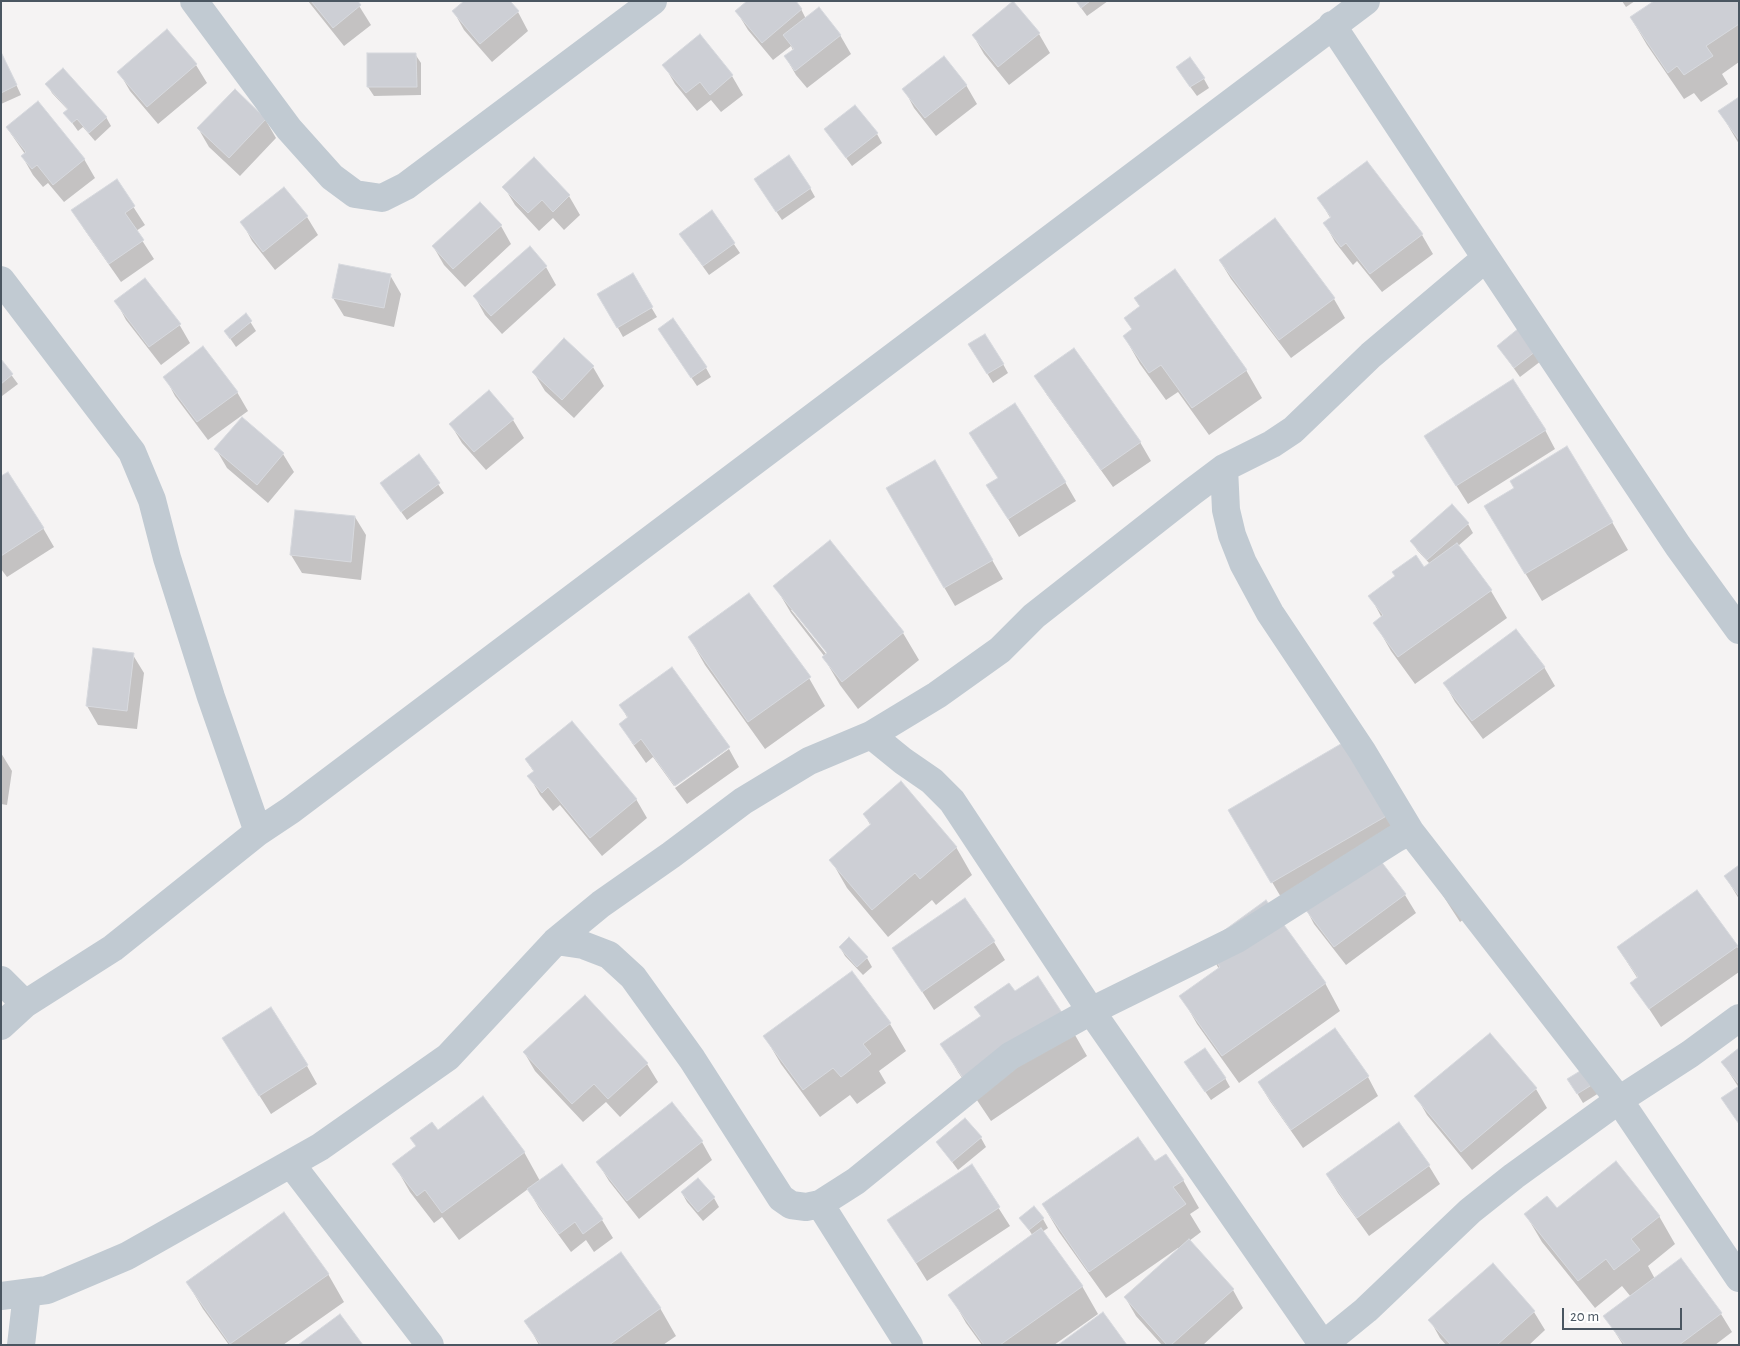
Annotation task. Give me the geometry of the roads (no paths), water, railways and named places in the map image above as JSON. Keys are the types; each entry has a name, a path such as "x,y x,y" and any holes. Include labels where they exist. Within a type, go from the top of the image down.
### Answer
{"street":[{"path":"194,1 289,129 332,176 356,194 382,198 406,186 653,1"},
{"path":"1,1026 25,1004 113,948 258,832 291,810 1332,25 1357,4"},
{"path":"1332,25 1678,546 1739,630"},
{"path":"21,1345 14,1294 47,1290 127,1256 320,1147 448,1057 556,940 601,904 743,801 808,761 870,735 937,695 1000,650 1034,616 1224,468 1272,444 1293,430 1371,355 1486,258"},
{"path":"1,280 132,452 152,500 208,688 258,832"},
{"path":"1224,468 1226,510 1232,535 1243,563 1270,613 1362,751 1410,831 1619,1100 1739,1278"},
{"path":"870,735 902,761 932,781 952,801 1091,1010 1323,1345 1366,1310 1470,1211 1514,1176 1619,1100 1690,1054 1739,1018"},
{"path":"556,940 583,945 609,955 633,976 692,1059 781,1198 791,1205 806,1207 820,1204 856,1181 1010,1056 1091,1010 1238,939 1410,831"},
{"path":"1,980 25,1004"},
{"path":"291,1164 430,1345"},
{"path":"820,1204 909,1345"}]}
